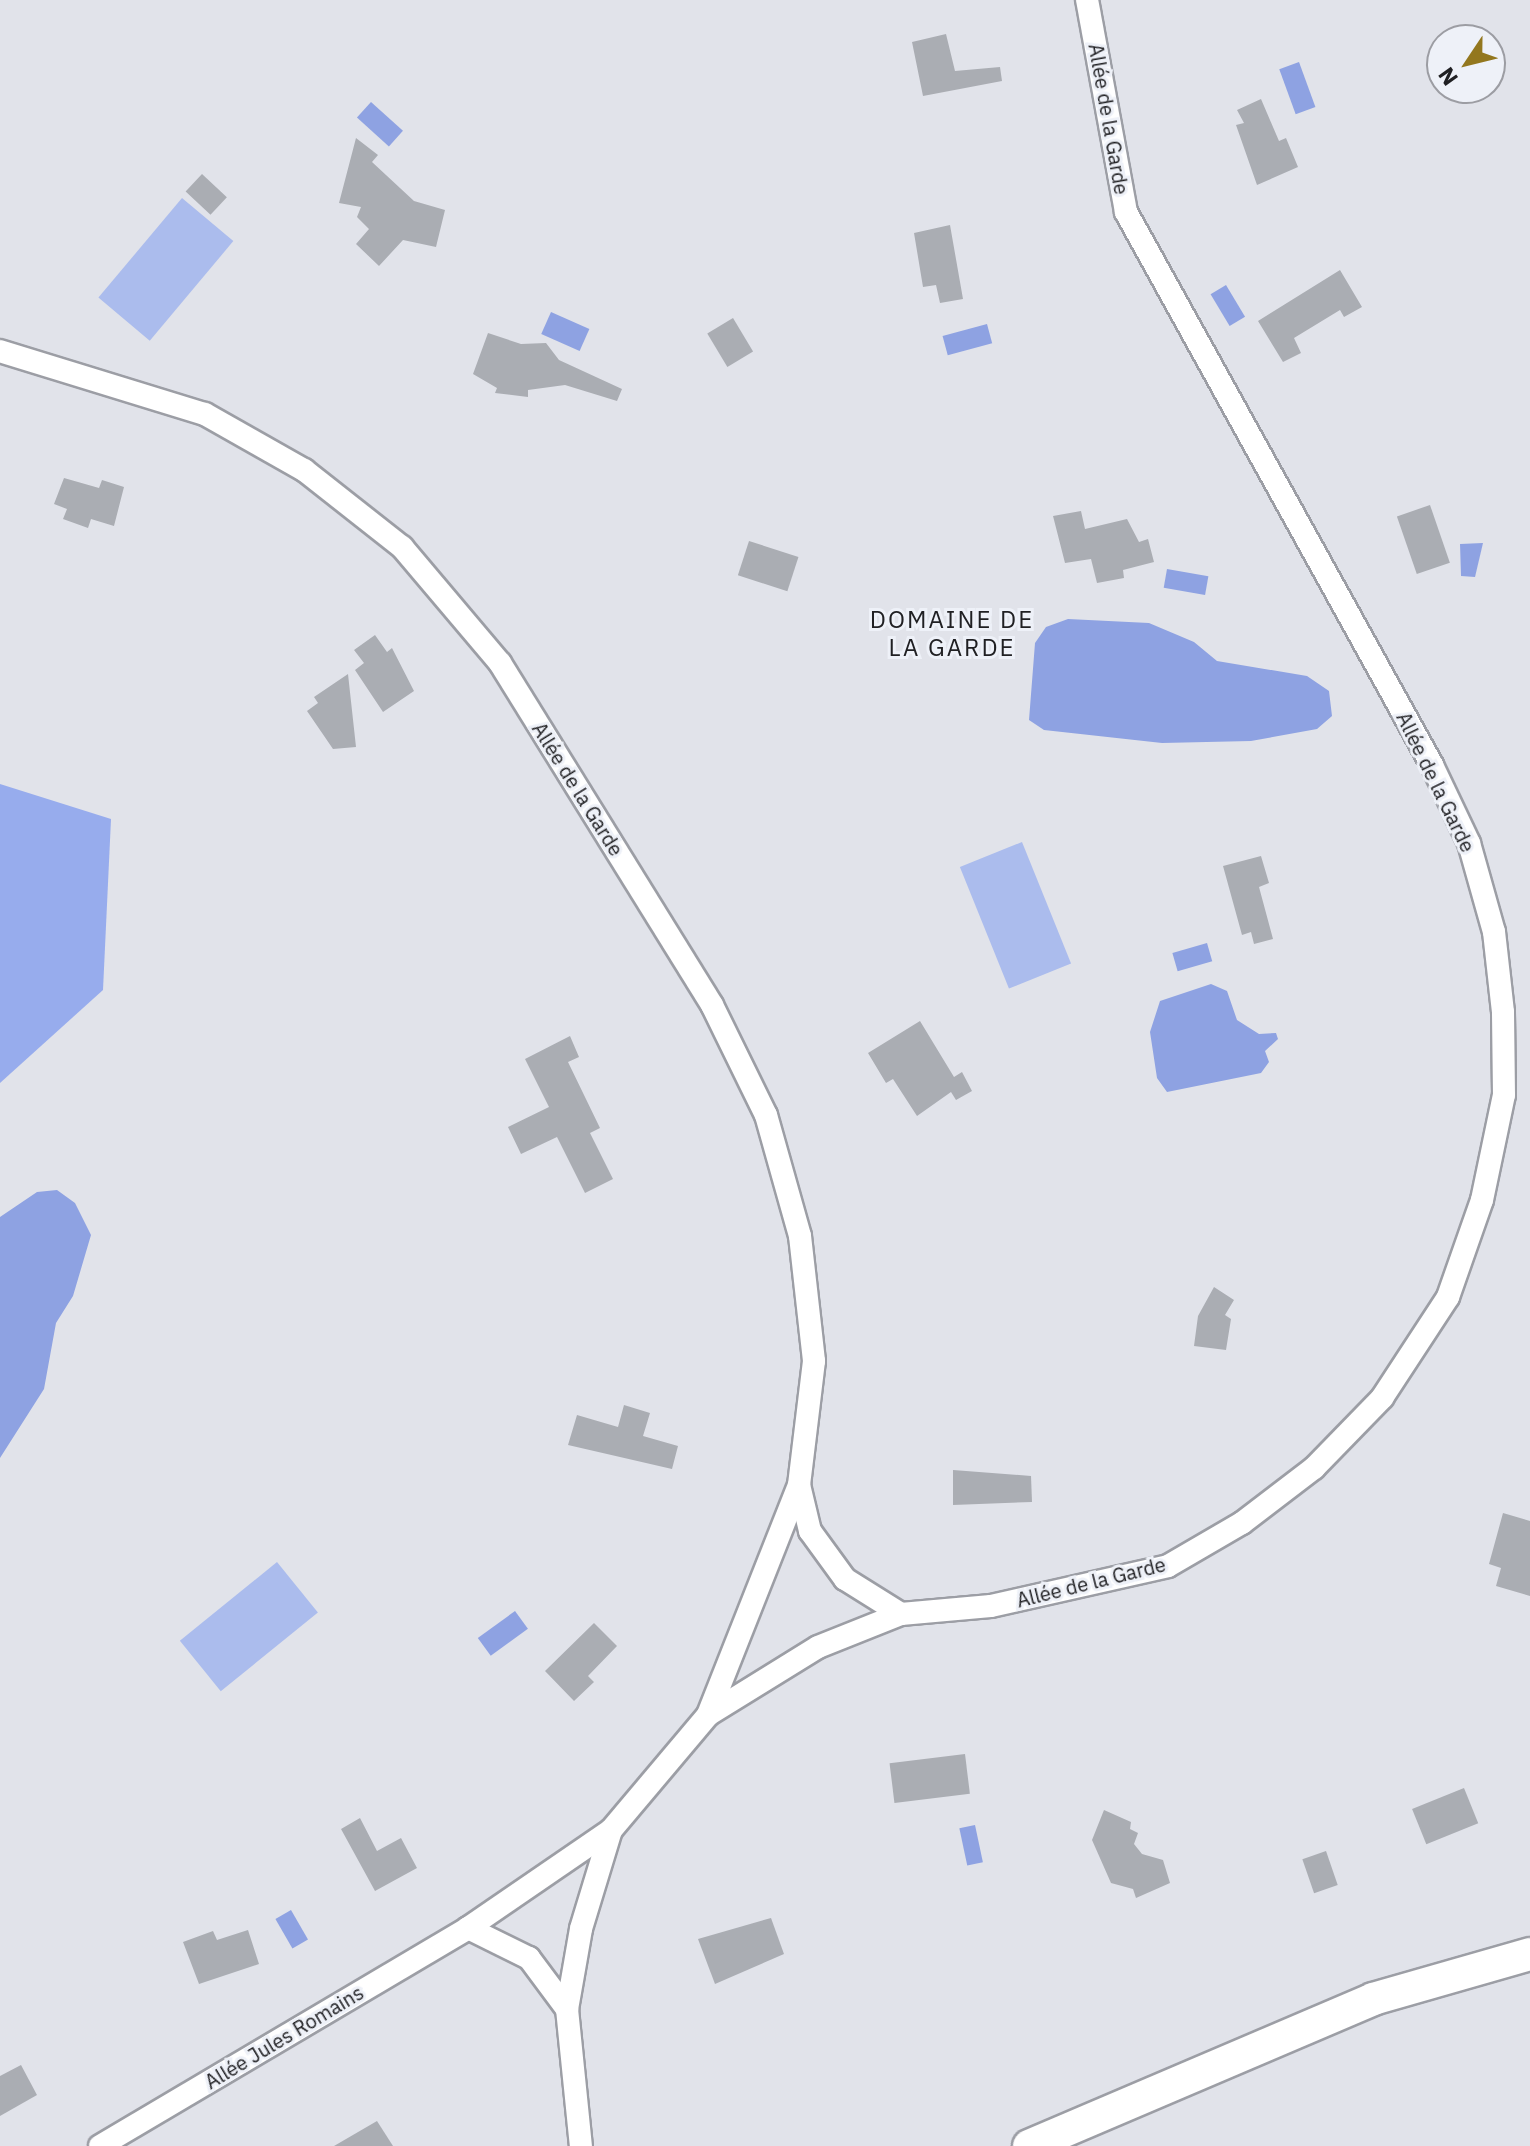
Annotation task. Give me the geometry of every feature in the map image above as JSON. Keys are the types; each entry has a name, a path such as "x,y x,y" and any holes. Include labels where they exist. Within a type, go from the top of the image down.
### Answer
{"main road":[{"path":"1029,2146 1373,1999 1530,1954"}],"street":[{"name":"Allée de la Garde","path":"581,2146 567,2009 581,1929 611,1830 708,1715 818,1647 901,1614 991,1606 1168,1566 1242,1523 1314,1468 1382,1398 1448,1297 1482,1200 1504,1095 1503,1012 1494,932 1469,843 1432,765 1126,212 1087,0"},
{"name":"Allée de la Garde","path":"0,351 205,414 304,470 402,547 500,663 712,1005 766,1115 800,1236 814,1361 799,1485 708,1715"},
{"name":"Allée de la Garde","path":"799,1485 810,1531 845,1579 901,1614"},
{"name":"Allée Jules Romains","path":"100,2146 468,1928 611,1830"},
{"path":"468,1928 529,1958 567,2009"}],"shaded area":[{"path":"1299,62 1315,107 1296,114 1279,69"},
{"path":"371,102 403,131 389,146 357,118"},
{"path":"182,198 233,241 150,341 98,298"},
{"path":"1226,285 1245,317 1230,326 1211,294"},
{"path":"551,312 589,329 580,351 541,334"},
{"path":"987,324 992,343 948,355 943,336"},
{"path":"1483,543 1475,577 1461,576 1460,544"},
{"path":"1167,569 1208,576 1205,595 1164,588"},
{"path":"1068,619 1149,623 1194,642 1217,661 1307,676 1329,691 1332,716 1317,729 1251,741 1162,743 1044,730 1029,720 1035,643 1046,627"},
{"path":"0,784 111,819 103,990 0,1083"},
{"path":"1022,842 1071,963 1009,989 960,867"},
{"path":"1207,943 1212,961 1178,971 1172,953"},
{"path":"1211,984 1227,991 1237,1020 1259,1034 1276,1033 1278,1039 1265,1051 1269,1062 1261,1073 1167,1092 1157,1078 1150,1032 1160,1001"},
{"path":"57,1190 75,1203 91,1235 73,1296 56,1323 44,1389 0,1458 0,1217 37,1192"},
{"path":"277,1562 318,1613 221,1691 180,1641"},
{"path":"515,1611 528,1629 491,1656 478,1638"},
{"path":"975,1825 983,1862 967,1865 959,1828"},
{"path":"291,1910 308,1939 292,1948 275,1919"}],"building":[{"path":"946,34 955,71 1000,67 1002,81 923,96 912,42"},
{"path":"1261,99 1279,141 1286,138 1298,167 1257,185 1236,125 1244,123 1237,110"},
{"path":"356,138 378,155 372,162 414,201 445,210 436,247 403,240 379,266 356,244 369,229 357,217 361,207 339,203"},
{"path":"202,174 227,197 210,215 186,192"},
{"path":"950,225 963,299 940,303 936,285 923,287 914,233"},
{"path":"1340,270 1362,307 1344,317 1340,310 1294,338 1301,353 1283,362 1258,321"},
{"path":"733,318 753,351 727,367 707,333"},
{"path":"488,333 521,344 546,343 559,360 622,389 617,401 565,385 528,390 528,397 495,393 497,388 473,374"},
{"path":"64,478 99,488 102,480 124,487 114,526 91,519 88,528 63,519 67,509 54,504"},
{"path":"1430,505 1450,563 1417,574 1397,516"},
{"path":"1081,511 1085,529 1127,519 1139,542 1148,539 1154,562 1123,570 1124,578 1097,583 1091,559 1065,563 1053,516"},
{"path":"749,541 798,557 787,591 738,575"},
{"path":"375,635 387,652 392,648 414,691 383,712 355,670 364,663 354,650"},
{"path":"348,674 356,747 333,749 307,711 318,703 314,697"},
{"path":"1261,856 1269,883 1259,887 1273,939 1254,944 1251,932 1242,935 1223,866"},
{"path":"920,1021 954,1077 962,1072 972,1091 956,1100 951,1092 917,1116 893,1079 886,1083 868,1053"},
{"path":"570,1036 579,1057 568,1062 600,1128 590,1133 613,1179 585,1193 557,1137 521,1154 508,1127 549,1107 525,1059"},
{"path":"1214,1287 1234,1300 1225,1315 1231,1319 1226,1350 1194,1346 1198,1316"},
{"path":"624,1405 650,1413 643,1436 678,1446 672,1469 568,1445 577,1415 618,1427"},
{"path":"953,1470 1031,1476 1032,1502 953,1505"},
{"path":"1503,1513 1530,1521 1530,1596 1496,1586 1501,1568 1489,1564"},
{"path":"594,1623 617,1646 588,1676 594,1682 574,1701 545,1671"},
{"path":"965,1754 970,1794 894,1803 890,1763"},
{"path":"1464,1788 1478,1823 1426,1844 1412,1809"},
{"path":"1104,1810 1131,1822 1130,1829 1138,1833 1134,1844 1142,1854 1163,1860 1170,1883 1136,1898 1133,1889 1111,1883 1092,1840"},
{"path":"360,1818 377,1851 401,1838 417,1868 375,1891 341,1829"},
{"path":"1326,1851 1338,1885 1314,1893 1302,1859"},
{"path":"771,1918 784,1954 715,1984 698,1939"},
{"path":"248,1930 259,1964 199,1984 183,1942 213,1931 217,1940"},
{"path":"21,2065 37,2095 0,2116 0,2076"},
{"path":"377,2121 393,2146 334,2146"}],"district":[{"name":"DOMAINE DE LA GARDE","path":"952,634"}]}
